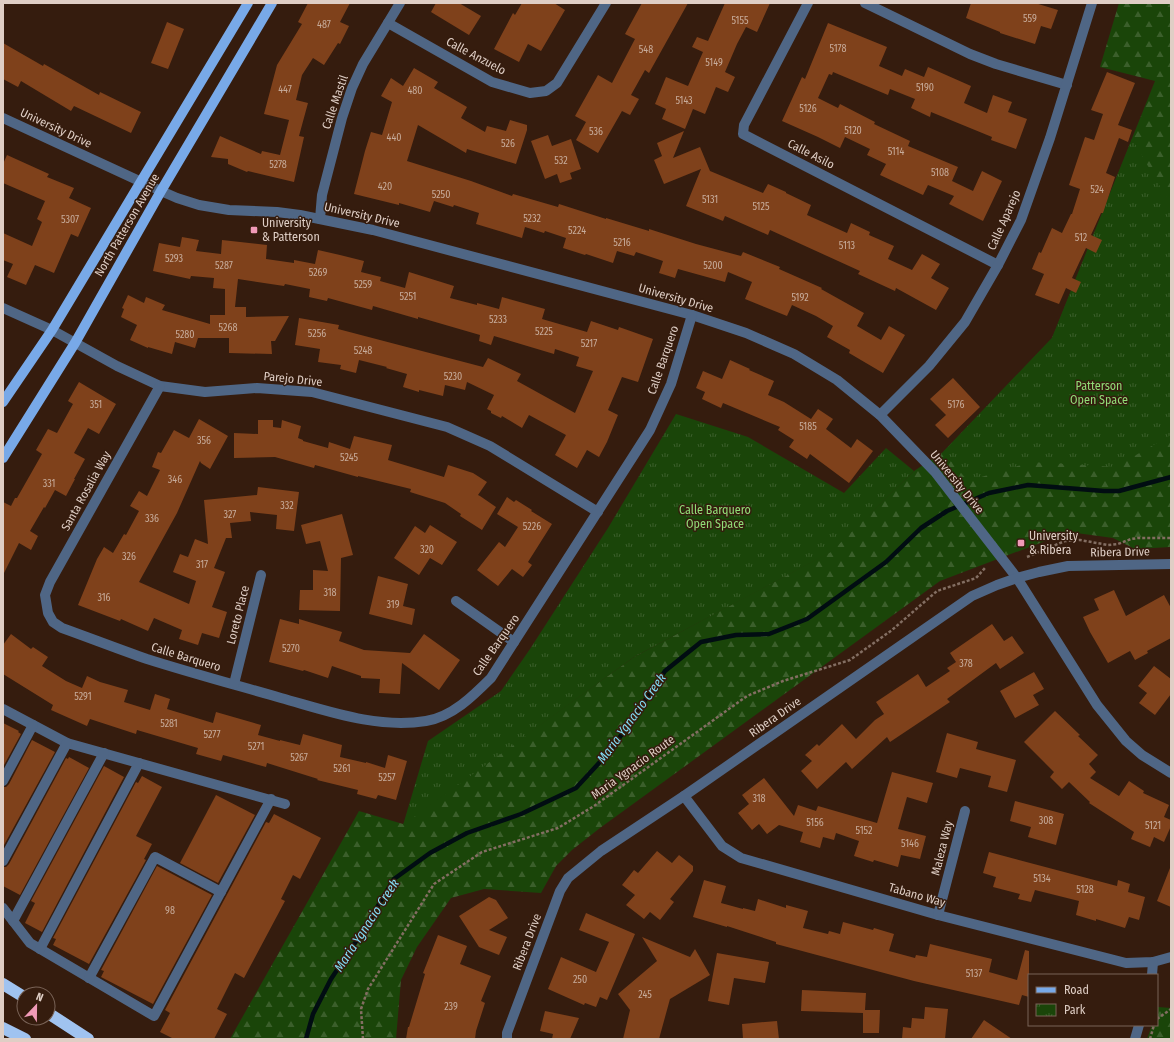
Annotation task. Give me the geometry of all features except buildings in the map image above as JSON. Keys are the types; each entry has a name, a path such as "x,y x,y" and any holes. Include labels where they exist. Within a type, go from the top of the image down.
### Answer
{"highway":[{"path":"3,984 16,992"},
{"path":"56,1018 88,1039"},
{"path":"3,1028 25,1039"}],"main road":[{"name":"North Patterson Avenue","path":"3,402 52,330 248,3"},
{"name":"North Patterson Avenue","path":"3,458 75,344 161,191 272,3"}],"street":[{"name":"Calle Mastil","path":"320,218 322,195 342,118 352,88 363,64 400,3"},
{"name":"Calle Anzuelo","path":"388,23 492,82 530,93 546,91 558,83 606,3"},
{"name":"Calle Asilo","path":"808,3 744,125 743,134 998,265"},
{"path":"866,3 970,54 996,64 1067,85"},
{"name":"Calle Aparejo","path":"880,415 929,366 965,322 998,265 1021,220 1050,138 1092,3"},
{"name":"University Drive","path":"3,118 177,198 206,206 229,210 277,212 320,218 373,230 692,315 746,333 794,354 837,380 880,415 935,472 1017,578 1097,705 1126,741 1142,755 1171,773"},
{"name":"Parejo Drive","path":"3,308 52,330 117,366 160,386 205,392 257,388 312,392 447,427 490,446 598,512"},
{"name":"Calle Barquero","path":"48,613 53,622 62,628 147,658 353,718 388,723 427,721 444,716 470,699 491,678 650,430 671,384 692,315"},
{"name":"Santa Rosalia Way","path":"48,613 45,595 50,582 160,386"},
{"name":"Ribera Drive","path":"507,1039 507,1033 560,891 568,878 601,851 684,796 972,596 1017,578 1068,566 1171,564"},
{"name":"Loreto Place","path":"234,684 261,575"},
{"path":"456,601 514,642"},
{"path":"3,709 67,743 285,804"},
{"path":"3,781 33,725"},
{"path":"3,861 67,743"},
{"path":"13,921 104,753"},
{"path":"40,949 140,763"},
{"name":"Tabano Way","path":"684,796 722,846 741,858 938,914 1126,963 1153,962 1171,957"},
{"path":"3,908 30,943 154,1016 271,799"},
{"name":"Maleza Way","path":"938,914 965,811"},
{"path":"89,978 155,857 221,892"},
{"path":"1152,974 1153,962"},
{"path":"1135,1039 1139,1026"}],"path":[{"path":"1027,557 1065,541 1080,540 1108,545 1118,544 1138,538 1171,538"},
{"name":"Maria Ygnacio Route","path":"363,1039 361,1009 368,989 434,884 482,852 558,828 594,806 747,696 784,681 850,660 892,630 937,591 976,578 985,568"},
{"path":"1158,1018 1171,1009"},
{"path":"1150,1039 1154,1026"}],"green space":[{"path":"1119,3 1171,3 1171,547 1135,549 1113,538 1069,532 940,581 600,828 572,850 556,866 541,893 484,889 451,898 417,947 401,980 396,1039 230,1039 359,811 403,824 634,657 830,552 914,471 943,452 1052,338 1155,81 1100,67"},
{"name":"Patterson Open Space","path":"1132,139 1171,205 1171,435 1115,467 1031,462 968,481 943,452 1052,338"},
{"name":"Calle Barquero Open Space","path":"676,414 748,437 844,493 886,448 914,471 831,552 634,657 403,825 428,741 501,691 608,528"},
{"path":"1158,1007 1171,1008 1171,1039 1147,1039 1152,1026 1158,1026"}],"waterway":[{"name":"Maria Ygnacio Creek","path":"306,1039 313,1014 331,979 363,931 394,879 430,853 467,833 521,814 576,788 611,750 665,671 701,642 736,635 769,634 807,619 886,562 921,528 947,511 989,493 1028,485 1119,491 1171,477"}],"place":[{"name":"University & Patterson","path":"254,230"},
{"name":"University & Ribera","path":"1021,543"}]}
